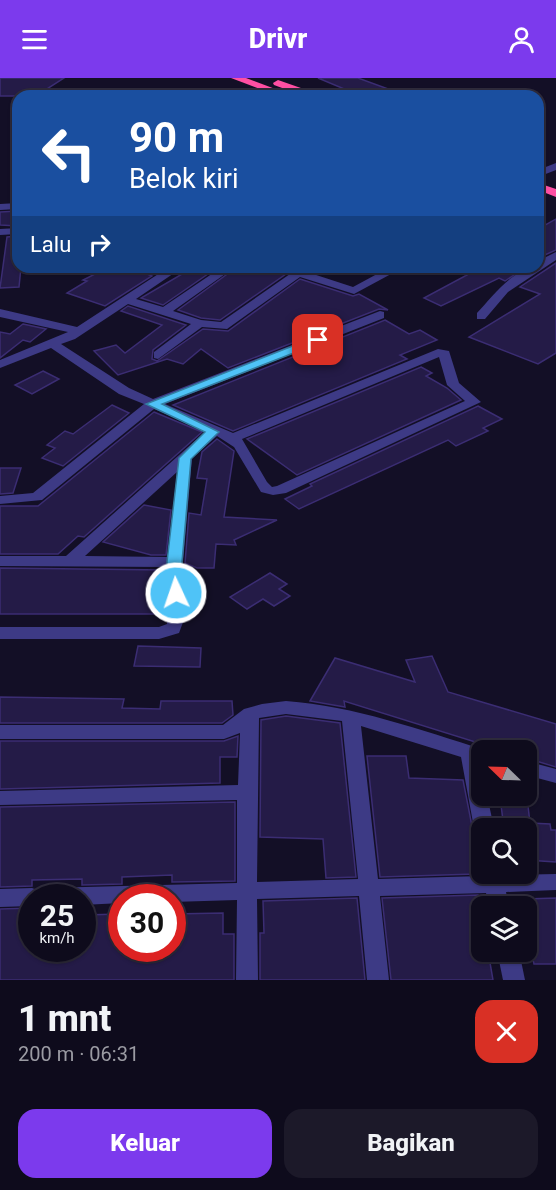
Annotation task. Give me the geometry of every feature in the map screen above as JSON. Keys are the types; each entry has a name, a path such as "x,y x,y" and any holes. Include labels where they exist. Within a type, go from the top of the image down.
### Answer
{"highway":[{"path":"236,78 271,90"},
{"path":"262,78 297,90"}],"street":[{"path":"2,362 53,344 78,332 168,273"},
{"path":"164,312 220,273"},
{"path":"127,300 215,327 227,325 299,273"},
{"path":"310,273 352,291 386,273"},
{"path":"481,316 504,290 529,273"},
{"path":"0,313 78,332"},
{"path":"0,500 37,497 152,404 380,315"},
{"path":"158,355 200,323"},
{"path":"53,344 108,382 213,432 233,438 246,452 266,489 281,490 474,402 453,385 445,354 440,352 233,438"},
{"path":"70,561 213,432"},
{"path":"0,633 159,633 173,629 178,619 174,562 185,458"},
{"path":"0,561 174,562"},
{"path":"0,732 224,732 241,725 250,714 272,708 304,707 471,753"},
{"path":"247,980 247,792 250,714"},
{"path":"351,718 378,980"},
{"path":"537,771 556,776"},
{"path":"0,798 247,792"},
{"path":"96,896 247,892 471,880"},
{"path":"537,881 556,882"},
{"path":"0,898 18,897"},
{"path":"510,962 514,980"}],"building":[{"path":"0,78 64,78 45,90 12,90 12,96 0,96"},
{"path":"318,78 358,78 391,90 347,90"},
{"path":"12,211 12,226 0,225 0,212"},
{"path":"556,219 556,250 544,255 544,226"},
{"path":"7,237 12,237 12,273 20,273 19,287 0,288"},
{"path":"556,263 556,353 538,364 469,337 540,294 520,287"},
{"path":"97,273 144,273 152,276 105,306 67,293 87,281 83,280"},
{"path":"184,273 209,273 163,305 141,298"},
{"path":"229,273 287,273 220,320 201,318 178,310"},
{"path":"463,273 517,273 505,281 499,278 441,306 424,298 467,275"},
{"path":"300,279 353,296 359,294 388,310 379,309 228,368 201,349 183,364 167,359 118,375 94,351 116,345 125,353 162,325 121,311 128,306 186,325 153,350 152,359 157,361 203,329 228,331"},
{"path":"385,320 409,334 420,330 437,340 400,355 407,359 233,431 173,405"},
{"path":"23,324 46,329 30,342 23,340 0,358 0,332 10,334"},
{"path":"421,367 432,373 426,376 447,388 461,400 297,475 247,439"},
{"path":"43,371 59,379 32,394 15,385"},
{"path":"112,405 129,413 63,466 42,458 55,448 47,445 65,431 73,434"},
{"path":"478,406 502,419 483,428 488,431 456,446 448,440 299,509 285,499 312,486 310,484"},
{"path":"154,412 202,432 84,537 78,536 58,554 0,554 0,506 38,506"},
{"path":"217,439 234,451 224,517 277,520 234,540 236,545 216,544 214,568 197,568 185,563 189,513 201,515 207,479 197,478 202,452"},
{"path":"0,468 21,468 13,493 0,494"},
{"path":"144,505 171,510 166,555 151,555 103,542"},
{"path":"0,568 165,570 165,614 0,614"},
{"path":"270,573 287,584 279,589 290,596 274,606 263,599 247,609 230,597"},
{"path":"138,646 201,648 200,667 134,666"},
{"path":"432,656 448,692 556,724 556,767 537,761 537,740 471,741 344,701 345,707 310,701 335,658 415,682 406,660"},
{"path":"0,697 124,699 122,708 160,709 161,701 232,701 233,715 222,723 0,723"},
{"path":"286,716 340,723 356,877 326,878 323,839 260,837 261,720"},
{"path":"238,736 237,757 220,757 220,783 0,789 0,741 224,741"},
{"path":"367,756 406,756 409,778 463,780 471,821 471,874 380,877"},
{"path":"235,802 235,881 172,882 172,875 122,877 122,884 82,884 82,879 32,880 32,884 0,887 0,807"},
{"path":"501,806 528,806 529,818 503,818"},
{"path":"537,823 550,824 551,830 556,830 556,862 537,861"},
{"path":"478,895 471,896 471,962 490,962 493,980 391,980 382,898"},
{"path":"357,898 365,980 260,980 260,933 264,933 263,901"},
{"path":"556,898 556,964 534,964 534,962 537,962 537,899"},
{"path":"18,908 18,962 96,962 96,915 108,914 108,962 186,962 186,914 223,913 223,934 234,934 234,980 0,980 0,909"}],"route":[{"path":"176,593 174,562 185,458 213,432 152,404 318,340"}]}
